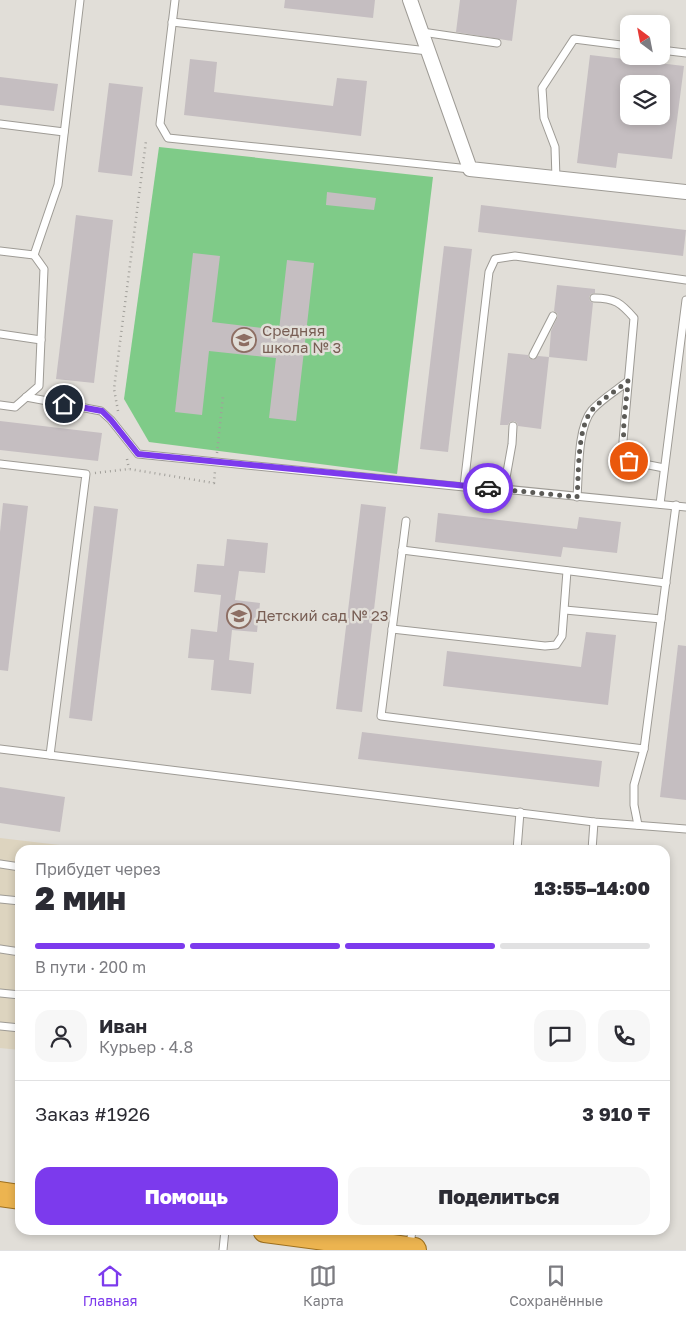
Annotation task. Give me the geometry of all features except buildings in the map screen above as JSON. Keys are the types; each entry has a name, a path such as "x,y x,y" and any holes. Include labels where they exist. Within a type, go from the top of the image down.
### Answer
{"highway":[{"path":"0,1194 15,1196"},
{"path":"303,1235 414,1250"}],"street":[{"path":"410,0 470,169 686,192"}],"lane":[{"path":"34,256 58,185 80,0"},
{"path":"175,0 160,124 168,138 470,169"},
{"path":"172,22 428,51"},
{"path":"422,32 497,43"},
{"path":"556,179 555,146 544,118 542,88 574,39 620,45"},
{"path":"670,51 686,53"},
{"path":"0,124 64,132"},
{"path":"0,251 34,256 44,270 39,386 15,406 0,405"},
{"path":"464,486 489,272 496,259 515,256 686,280"},
{"path":"594,298 609,298 623,305 634,318 624,454 629,461 664,468"},
{"path":"660,504 686,300"},
{"path":"533,356 553,316"},
{"path":"0,334 41,340"},
{"path":"577,497 582,429 593,408 628,381"},
{"path":"26,397 102,411 138,454 686,506"},
{"path":"504,489 512,444 513,426"},
{"path":"0,464 86,474 50,755"},
{"path":"638,825 634,804 634,785 644,749 676,505"},
{"path":"406,521 381,716 644,749"},
{"path":"402,550 666,583"},
{"path":"392,629 545,646 556,645 562,636 567,571"},
{"path":"565,610 661,619"},
{"path":"0,749 594,822 686,828"},
{"path":"517,845 520,812"},
{"path":"592,845 594,822"},
{"path":"0,864 15,866"},
{"path":"0,898 15,900"},
{"path":"0,950 15,952"},
{"path":"0,993 15,994"},
{"path":"0,1026 15,1028"},
{"path":"223,1250 224,1235"},
{"path":"409,1249 411,1235"}],"path":[{"path":"129,469 114,389 146,141"}],"shaded area":[{"path":"0,838 60,845 15,845 15,1050 0,1048"}],"green space":[{"path":"159,147 433,177 397,474 149,442 124,399"}],"way so far":[{"path":"488,488 577,497 582,429 593,408 628,381 624,454 629,461"}],"place":[{"name":"Средняя школа № 3","path":"244,340"},
{"name":"Детский сад № 23","path":"239,616"}],"route":[{"path":"64,404 102,411 138,454 148,456 488,488"}]}
